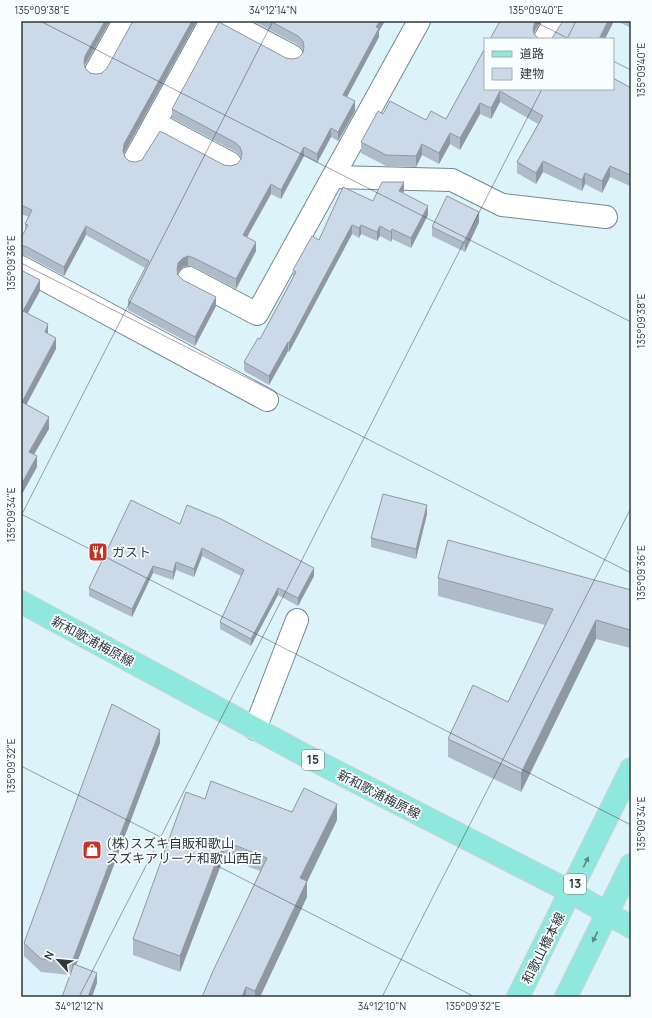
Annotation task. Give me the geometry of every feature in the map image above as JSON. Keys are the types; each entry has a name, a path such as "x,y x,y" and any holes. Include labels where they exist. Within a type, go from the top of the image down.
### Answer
{"main road":[{"name":"新和歌浦梅原線","path":"21,602 255,729 571,892 631,928"},
{"name":"和歌山橋本線","path":"518,997 631,769"},
{"path":"566,997 631,865"}],"street":[{"path":"96,71 124,21"},
{"path":"135,159 211,21"},
{"path":"226,21 292,56"},
{"path":"189,278 258,314 419,21"},
{"path":"546,38 555,21"},
{"path":"155,123 230,163"},
{"path":"334,177 452,180 502,205 606,217"},
{"path":"21,267 267,400"},
{"path":"255,729 297,620"}],"building":[{"path":"21,21 105,21 85,56 85,68 90,73 96,74 102,73 107,68 133,21 192,21 124,144 123,151 125,157 129,161 135,162 142,160 160,131 224,165 231,166 237,164 241,159 242,153 240,147 236,143 172,109 219,22 286,58 292,59 298,58 303,53 303,41 298,36 270,21 380,21 376,27 379,28 343,95 355,101 338,132 331,128 317,154 304,147 281,190 271,184 243,235 256,242 236,279 188,256 183,258 178,263 178,275 183,280 216,297 195,337 128,301 149,261 86,226 64,267 21,245 21,238 28,225 25,224 32,210 21,205"},
{"path":"500,21 535,21 533,29 534,34 538,38 491,38"},
{"path":"563,21 608,21 600,38 552,38"},
{"path":"484,50 484,90 614,90 614,79 631,88 631,172 630,175 610,166 602,181 585,173 582,180 543,161 536,173 517,162 543,116 500,91 491,108 480,103 460,138 450,133 439,153 422,144 416,156 386,155 361,142 378,111 383,114 390,101 426,120 431,111 446,119"},
{"path":"382,182 404,182 399,191 428,206 411,238 392,229 391,232 380,226 377,232 361,225 359,228 352,225 289,343 288,342 269,376 244,362 258,338 260,339 296,272 293,270 312,236 319,240 343,187 373,201"},
{"path":"447,196 479,212 465,243 432,227"},
{"path":"21,270 40,280 23,311 48,324 45,332 56,338 22,402 49,417 29,452 37,456 21,485"},
{"path":"383,494 427,505 416,549 371,538"},
{"path":"131,500 180,524 187,505 221,519 314,568 298,598 278,588 251,639 220,622 244,570 202,548 194,569 176,562 173,572 153,566 132,609 89,588"},
{"path":"448,540 631,590 630,630 596,620 521,773 448,739 473,685 508,702 553,609 438,578"},
{"name":"(株)スズキ自販和歌山 スズキアリーナ和歌山西店","path":"112,704 160,730 72,962 41,959 24,943"},
{"path":"211,781 292,812 304,788 337,804 300,878 307,881 255,991 246,987 242,997 202,997 267,858 224,841 180,956 133,939 186,792 205,799"},
{"path":"74,964 97,973 88,997 62,997"}],"place":[{"name":"ガスト","path":"98,552"},
{"name":"(株)スズキ自販和歌山 スズキアリーナ和歌山西店","path":"92,850"}]}
